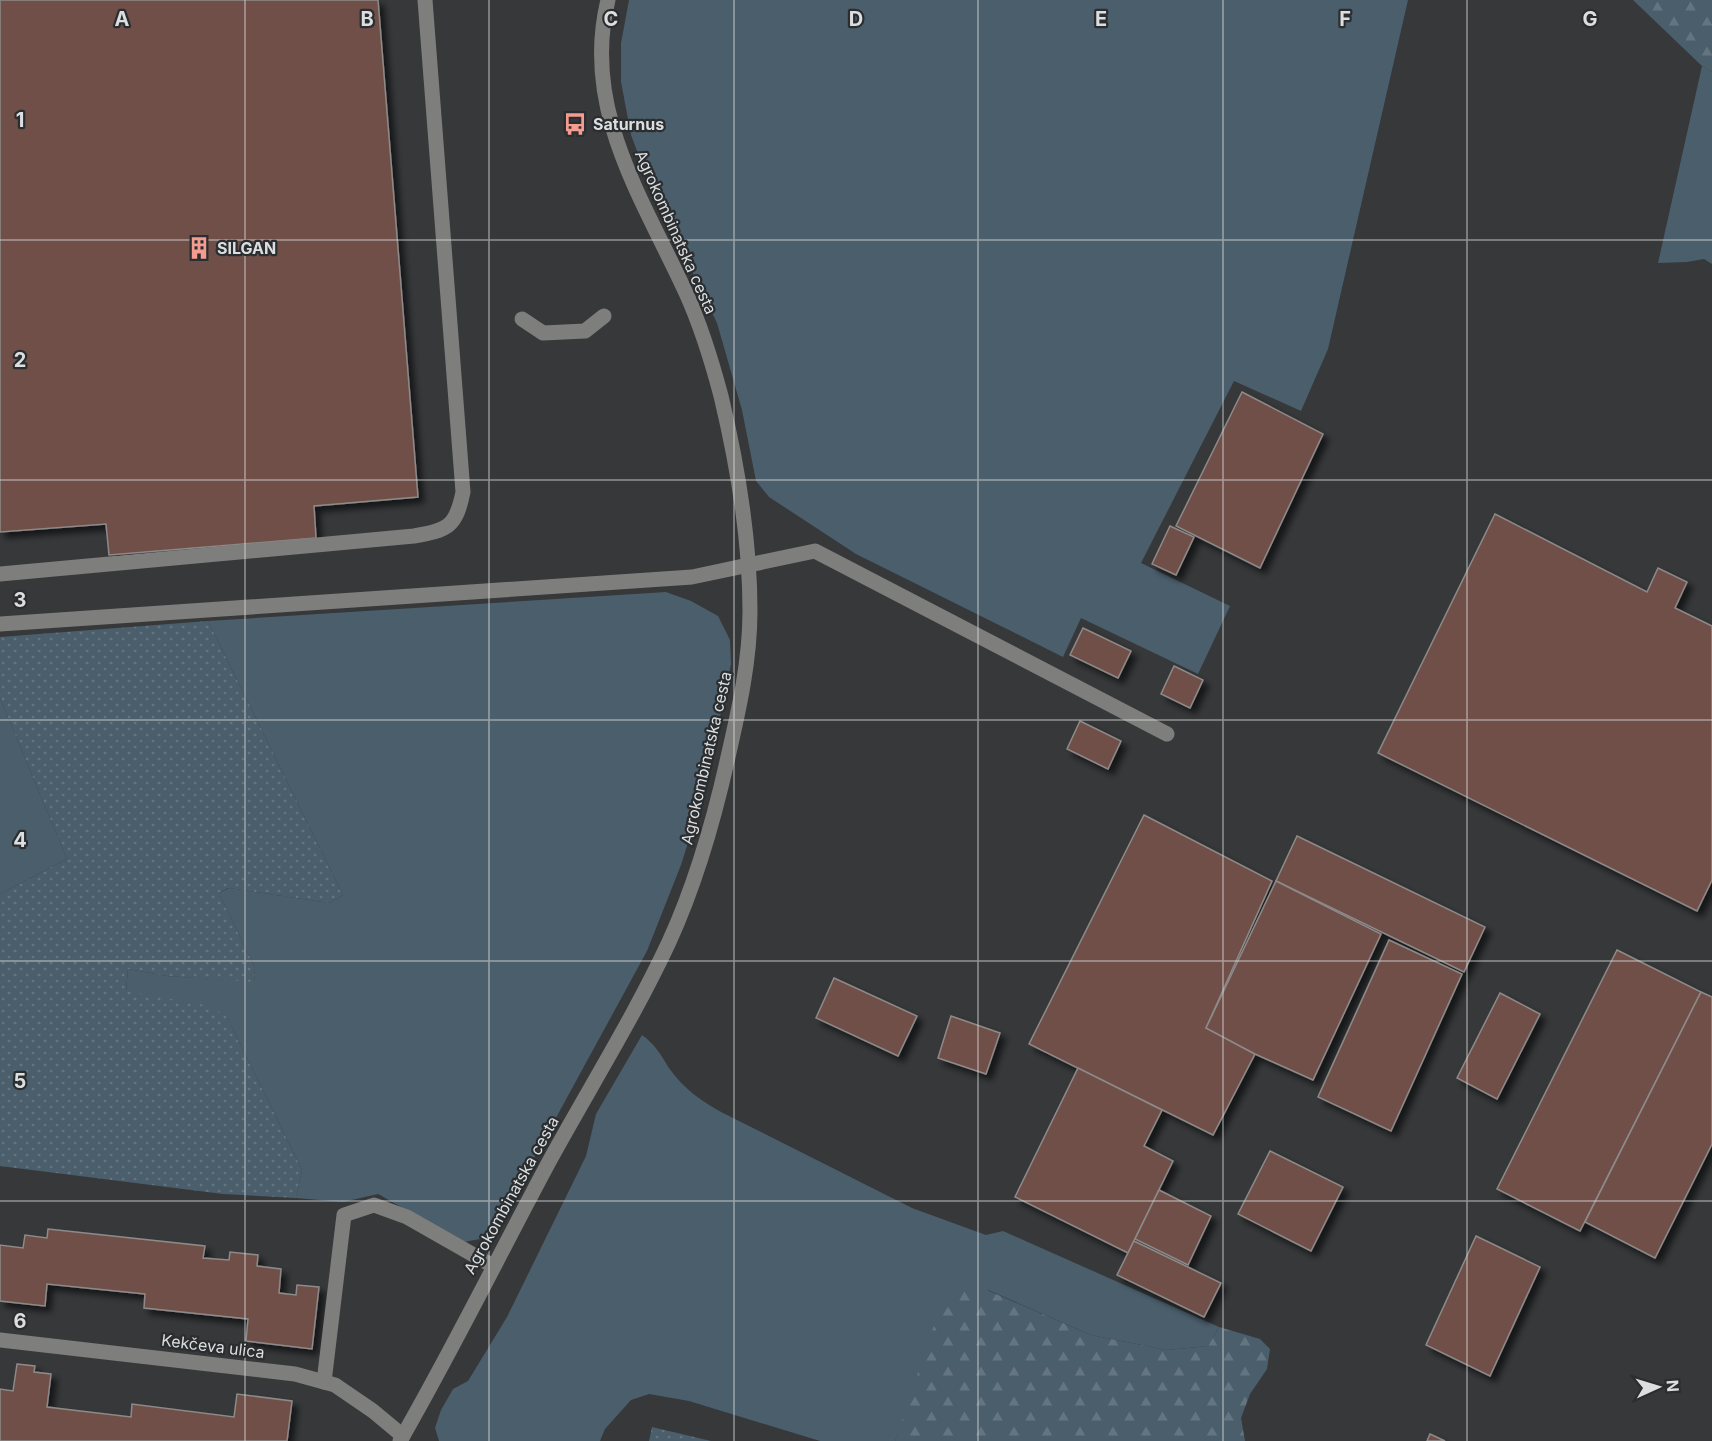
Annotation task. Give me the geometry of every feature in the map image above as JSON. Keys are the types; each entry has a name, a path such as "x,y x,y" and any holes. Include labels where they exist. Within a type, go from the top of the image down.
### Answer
{"street":[{"path":"0,574 414,536 442,531 459,514 463,492 424,0"},
{"name":"Agrokombinatska cesta","path":"402,1439 493,1266 643,994 671,936 689,893 721,787 740,705 749,637 748,564 739,484 712,366 688,298 626,168 609,117 602,62 608,0"},
{"path":"522,319 543,333 585,331 604,316"},
{"path":"0,624 692,577 814,551 1167,735"},
{"path":"324,1382 344,1215 374,1205 407,1217 493,1266"},
{"name":"Kekčeva ulica","path":"0,1340 295,1374 334,1385 373,1411 402,1439"}],"green space":[{"path":"629,0 1408,0 1328,349 1301,411 1234,381 1141,563 1230,606 1198,674 1081,618 1063,657 856,554 769,497 756,481 742,410 717,323 650,185 631,135 621,82 621,43"},
{"path":"1633,0 1712,0 1712,72 1702,66"},
{"path":"1702,66 1712,72 1712,264 1704,259 1658,263"},
{"path":"666,592 691,601 718,616 730,640 731,664 704,792 681,865 647,951 504,1213 480,1239 464,1242 378,1194 343,1202 296,1198 302,1170 226,1015 126,992 128,969 167,976 254,981 255,968 219,893 229,888 330,903 343,895 208,621"},
{"path":"208,621 343,895 330,903 228,888 219,893 255,968 254,982 167,976 128,969 126,991 205,1005 226,1015 302,1170 296,1198 223,1194 0,1166 0,894 67,859 0,698 0,637"},
{"path":"0,698 67,859 0,894"},
{"path":"642,1035 654,1046 687,1088 723,1113 912,1208 986,1235 1003,1231 1219,1327 1208,1346 1167,1350 1091,1335 988,1290 910,1401 895,1441 820,1441 689,1401 649,1394 631,1400 605,1429 600,1441 439,1441 435,1428 441,1410 453,1389 468,1381 507,1317 586,1156 596,1114"},
{"path":"987,1290 1091,1335 1167,1350 1208,1346 1219,1327 1260,1339 1270,1349 1267,1369 1250,1394 1241,1418 1245,1441 895,1441 933,1328 957,1292"},
{"path":"652,1427 711,1441 649,1441"}],"building":[{"name":"SILGAN","path":"0,0 378,0 418,497 314,506 316,538 109,555 106,524 0,532"},
{"path":"1242,392 1323,434 1260,568 1176,526"},
{"path":"1495,514 1647,592 1658,568 1687,582 1675,608 1712,626 1712,880 1697,911 1378,753"},
{"path":"1170,526 1194,537 1176,575 1152,564"},
{"path":"1083,628 1131,651 1118,678 1070,655"},
{"path":"1174,666 1203,680 1190,708 1161,694"},
{"path":"1080,721 1121,741 1108,769 1067,749"},
{"path":"1144,815 1272,881 1206,1028 1255,1054 1213,1135 1029,1044"},
{"path":"1297,836 1485,927 1464,972 1276,881"},
{"path":"1276,881 1381,934 1313,1080 1255,1054 1206,1028"},
{"path":"1389,940 1462,974 1391,1131 1318,1097"},
{"path":"1617,950 1701,992 1580,1231 1497,1189"},
{"path":"834,978 917,1016 898,1056 816,1018"},
{"path":"1701,992 1712,997 1712,1144 1655,1258 1585,1222"},
{"path":"1500,993 1540,1014 1497,1099 1457,1078"},
{"path":"951,1016 1000,1033 986,1074 938,1058"},
{"path":"1078,1068 1162,1110 1144,1146 1173,1161 1128,1253 1015,1197"},
{"path":"1270,1151 1343,1187 1311,1251 1238,1214"},
{"path":"1159,1190 1211,1216 1188,1265 1135,1239"},
{"path":"48,1229 205,1246 203,1258 229,1260 230,1252 258,1255 257,1266 281,1269 279,1293 296,1295 297,1285 319,1287 312,1349 246,1341 248,1319 144,1308 145,1294 47,1284 45,1306 0,1301 0,1245 23,1248 25,1235 47,1238"},
{"path":"1476,1236 1540,1267 1490,1376 1426,1345"},
{"path":"1134,1241 1221,1283 1204,1317 1117,1275"},
{"path":"17,1364 35,1366 34,1372 51,1374 47,1407 131,1417 132,1404 234,1417 237,1394 292,1401 287,1441 0,1441 0,1389 13,1391"},
{"path":"1430,1434 1445,1441 1427,1441"}],"place":[{"name":"Saturnus","path":"575,124"},
{"name":"SILGAN","path":"199,248"}]}
